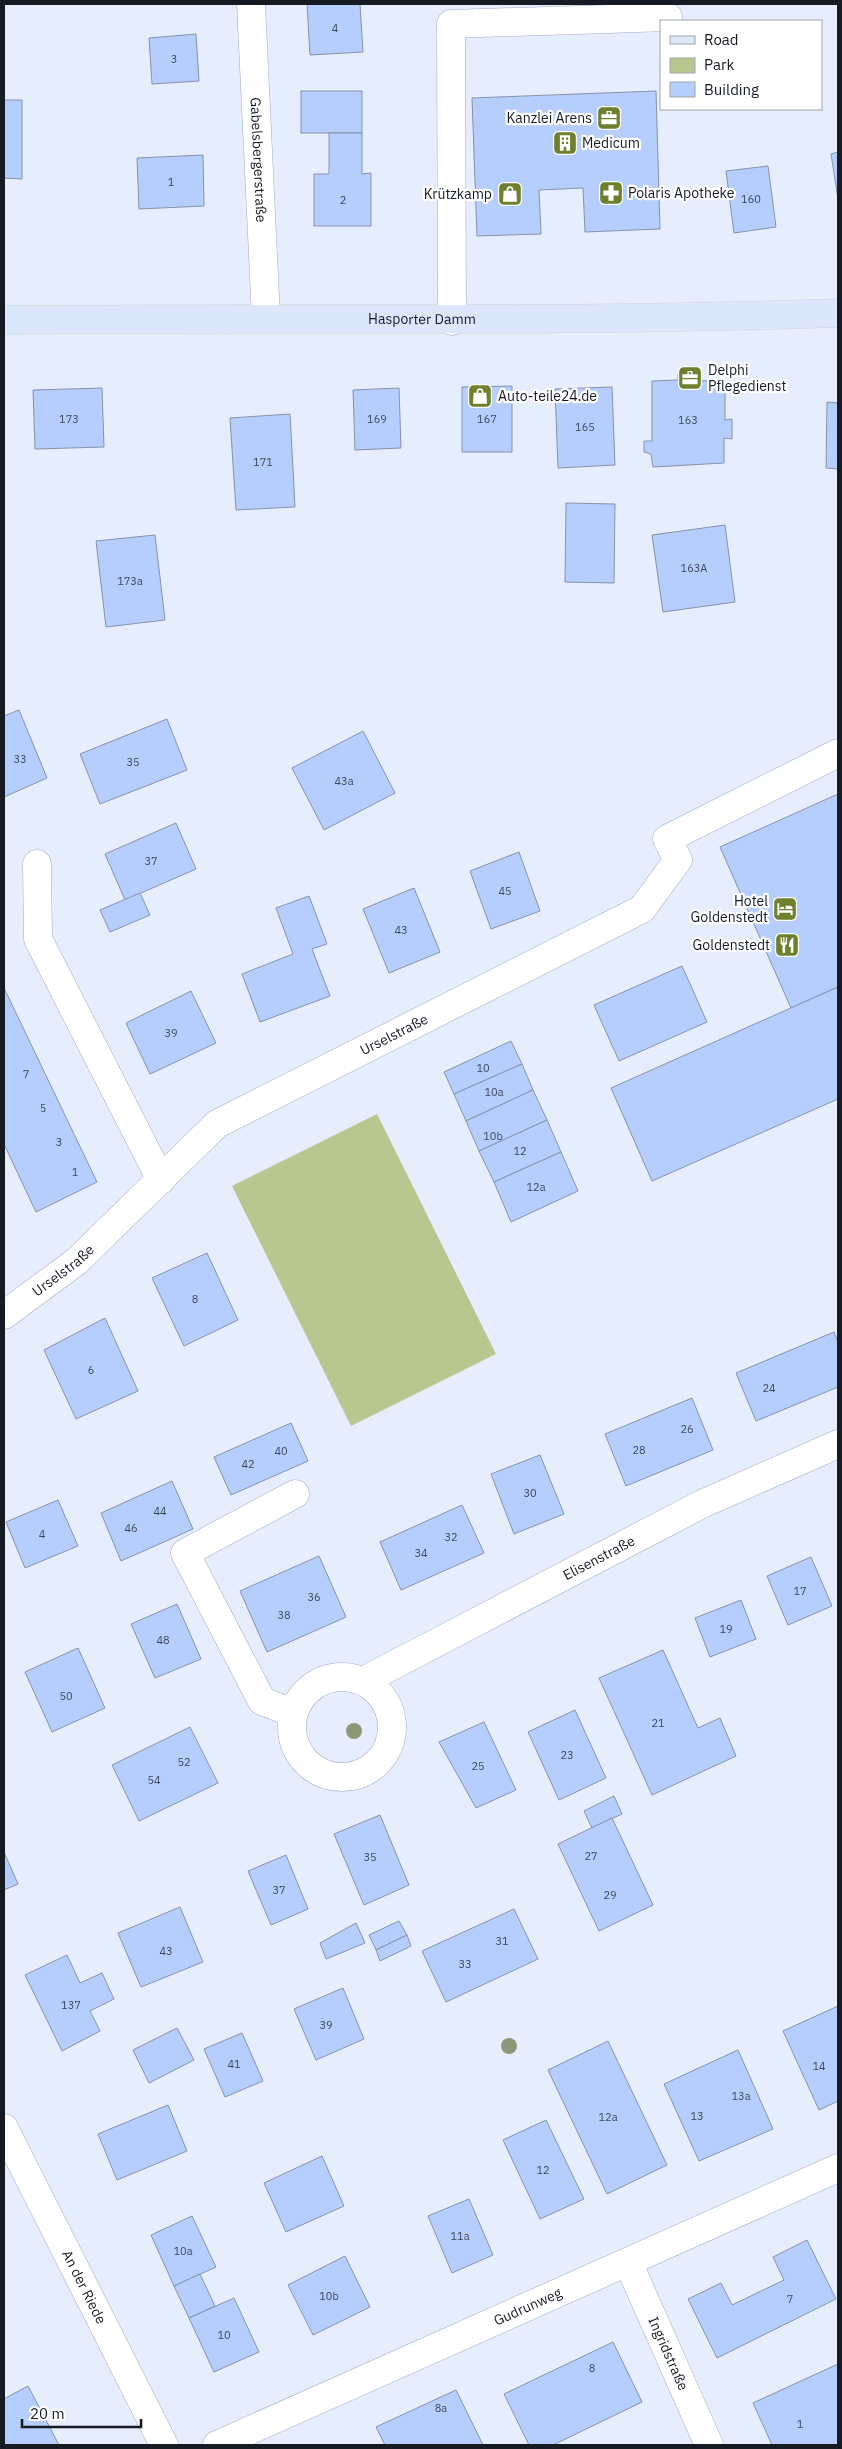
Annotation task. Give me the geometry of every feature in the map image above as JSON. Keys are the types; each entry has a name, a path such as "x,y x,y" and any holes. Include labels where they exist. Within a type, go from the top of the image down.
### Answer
{"main road":[{"name":"Hasporter Damm","path":"4,320 266,318 452,320 838,313"}],"street":[{"name":"Gabelsbergerstraße","path":"250,4 266,318"},
{"path":"452,320 450,24 668,17"},
{"name":"Urselstraße","path":"4,1315 77,1261 217,1124 642,909 678,860 667,839 838,753"},
{"path":"37,864 38,939 161,1180"},
{"name":"Elisenstraße","path":"363,1681 702,1504 838,1444"},
{"path":"293,1713 262,1701 184,1553 295,1494"},
{"path":"346,1676 363,1681 376,1690 387,1704 392,1716 392,1733 387,1750 371,1768 356,1776 336,1777 319,1773 303,1760 294,1744 291,1731 293,1713 306,1692 329,1678 346,1676"},
{"name":"An der Riede","path":"4,2128 164,2445"},
{"name":"Gudrunweg","path":"217,2445 838,2168"},
{"name":"Ingridstraße","path":"628,2262 708,2445"}],"green space":[{"path":"377,1114 496,1354 351,1426 232,1186"}],"building":[{"path":"307,4 360,4 363,52 310,55"},
{"path":"196,34 199,81 152,84 149,38"},
{"path":"301,91 362,91 362,133 301,133"},
{"name":"Medicum","path":"656,91 660,229 585,232 583,188 539,190 541,234 477,236 472,98"},
{"path":"4,100 22,100 22,179 4,178"},
{"path":"329,133 362,133 362,174 371,173 371,226 314,226 314,174 329,174"},
{"path":"838,152 838,199 831,154"},
{"path":"203,155 204,206 139,209 137,158"},
{"path":"768,166 776,227 734,233 726,171"},
{"path":"699,373 699,381 725,380 725,420 732,419 732,439 724,438 724,463 653,467 651,454 644,452 644,441 652,441 652,381 678,380 678,374"},
{"path":"512,386 512,452 462,452 462,387"},
{"path":"612,387 615,465 558,468 555,389"},
{"path":"102,388 104,447 35,449 33,390"},
{"path":"399,388 401,448 355,450 353,390"},
{"path":"827,402 838,403 838,469 826,468"},
{"path":"290,414 295,507 236,510 230,418"},
{"path":"566,503 615,504 614,583 565,582"},
{"path":"725,525 735,602 663,612 652,535"},
{"path":"155,535 165,620 106,627 96,541"},
{"path":"19,710 47,778 4,797 4,716"},
{"path":"167,719 187,770 100,804 80,754"},
{"path":"363,731 395,793 324,830 292,768"},
{"path":"838,794 838,987 791,1008 720,847"},
{"path":"176,823 196,869 125,900 105,854"},
{"path":"519,852 540,911 491,929 470,871"},
{"path":"414,888 440,952 389,973 363,909"},
{"path":"140,893 150,915 110,932 100,910"},
{"path":"309,896 327,944 312,949 330,996 260,1022 242,974 293,954 276,908"},
{"path":"682,966 707,1022 619,1061 594,1005"},
{"path":"838,987 838,1099 652,1181 611,1088"},
{"path":"4,988 97,1182 36,1212 4,1144"},
{"path":"191,991 216,1043 150,1074 126,1023"},
{"path":"511,1041 522,1064 454,1094 444,1072"},
{"path":"522,1064 533,1090 466,1121 454,1094"},
{"path":"533,1090 547,1120 479,1151 466,1121"},
{"path":"547,1120 561,1152 494,1182 479,1151"},
{"path":"561,1152 578,1191 511,1222 494,1182"},
{"path":"207,1253 238,1320 184,1346 152,1278"},
{"path":"105,1318 138,1391 76,1419 44,1350"},
{"path":"834,1332 838,1342 838,1387 756,1421 736,1373"},
{"path":"692,1398 713,1450 626,1486 605,1434"},
{"path":"291,1423 308,1461 231,1495 214,1457"},
{"path":"540,1455 564,1514 514,1534 491,1474"},
{"path":"172,1481 193,1529 121,1561 101,1513"},
{"path":"58,1500 78,1546 25,1568 6,1522"},
{"path":"462,1505 484,1553 401,1590 380,1542"},
{"path":"319,1556 346,1617 267,1652 240,1591"},
{"path":"811,1557 832,1606 788,1625 767,1576"},
{"path":"741,1600 756,1639 710,1657 695,1618"},
{"path":"177,1604 201,1659 155,1678 131,1624"},
{"path":"78,1648 105,1708 52,1732 25,1672"},
{"path":"663,1650 698,1728 720,1718 736,1756 652,1795 599,1678"},
{"path":"575,1710 606,1778 559,1800 528,1732"},
{"path":"484,1722 516,1790 476,1808 439,1742"},
{"path":"190,1727 218,1783 139,1821 112,1765"},
{"path":"614,1796 622,1814 592,1828 584,1811"},
{"path":"380,1815 409,1885 364,1905 334,1834"},
{"path":"612,1818 653,1905 599,1931 558,1844"},
{"path":"4,1852 18,1884 4,1890"},
{"path":"286,1855 308,1909 271,1925 248,1871"},
{"path":"180,1907 203,1962 141,1987 118,1933"},
{"path":"514,1909 538,1959 446,2002 422,1951"},
{"path":"399,1921 407,1935 376,1950 369,1935"},
{"path":"356,1923 365,1943 326,1959 320,1943"},
{"path":"407,1935 411,1946 380,1961 376,1950"},
{"path":"67,1955 80,1983 102,1973 114,1999 90,2011 100,2031 62,2051 25,1975"},
{"path":"343,1988 364,2039 316,2060 294,2009"},
{"path":"838,2006 838,2101 819,2110 783,2031"},
{"path":"177,2028 194,2060 149,2083 133,2050"},
{"path":"242,2033 263,2081 225,2097 204,2049"},
{"path":"608,2041 667,2165 607,2194 548,2070"},
{"path":"738,2050 773,2129 699,2161 664,2084"},
{"path":"168,2105 187,2151 117,2180 98,2134"},
{"path":"546,2120 584,2199 540,2219 503,2140"},
{"path":"322,2156 344,2206 286,2232 264,2183"},
{"path":"469,2199 493,2255 452,2273 428,2216"},
{"path":"192,2216 216,2267 174,2286 151,2235"},
{"path":"807,2240 836,2299 717,2358 688,2299 721,2283 732,2305 784,2280 773,2257"},
{"path":"345,2256 370,2307 313,2335 288,2285"},
{"path":"200,2274 215,2306 189,2318 174,2286"},
{"path":"234,2298 259,2352 214,2372 189,2318"},
{"path":"613,2342 642,2402 553,2445 529,2445 504,2394"},
{"path":"838,2364 838,2445 772,2445 753,2403"},
{"path":"28,2386 59,2445 4,2445 4,2399"},
{"path":"456,2390 483,2445 385,2445 376,2427"}],"place":[{"name":"Kanzlei Arens","path":"609,118"},
{"name":"Medicum","path":"565,143"},
{"name":"Polaris Apotheke","path":"611,193"},
{"name":"Krützkamp","path":"510,194"},
{"name":"Delphi Pflegedienst","path":"690,378"},
{"name":"Auto-teile24.de","path":"480,396"},
{"name":"Hotel Goldenstedt","path":"785,909"},
{"name":"Goldenstedt","path":"787,945"}]}
